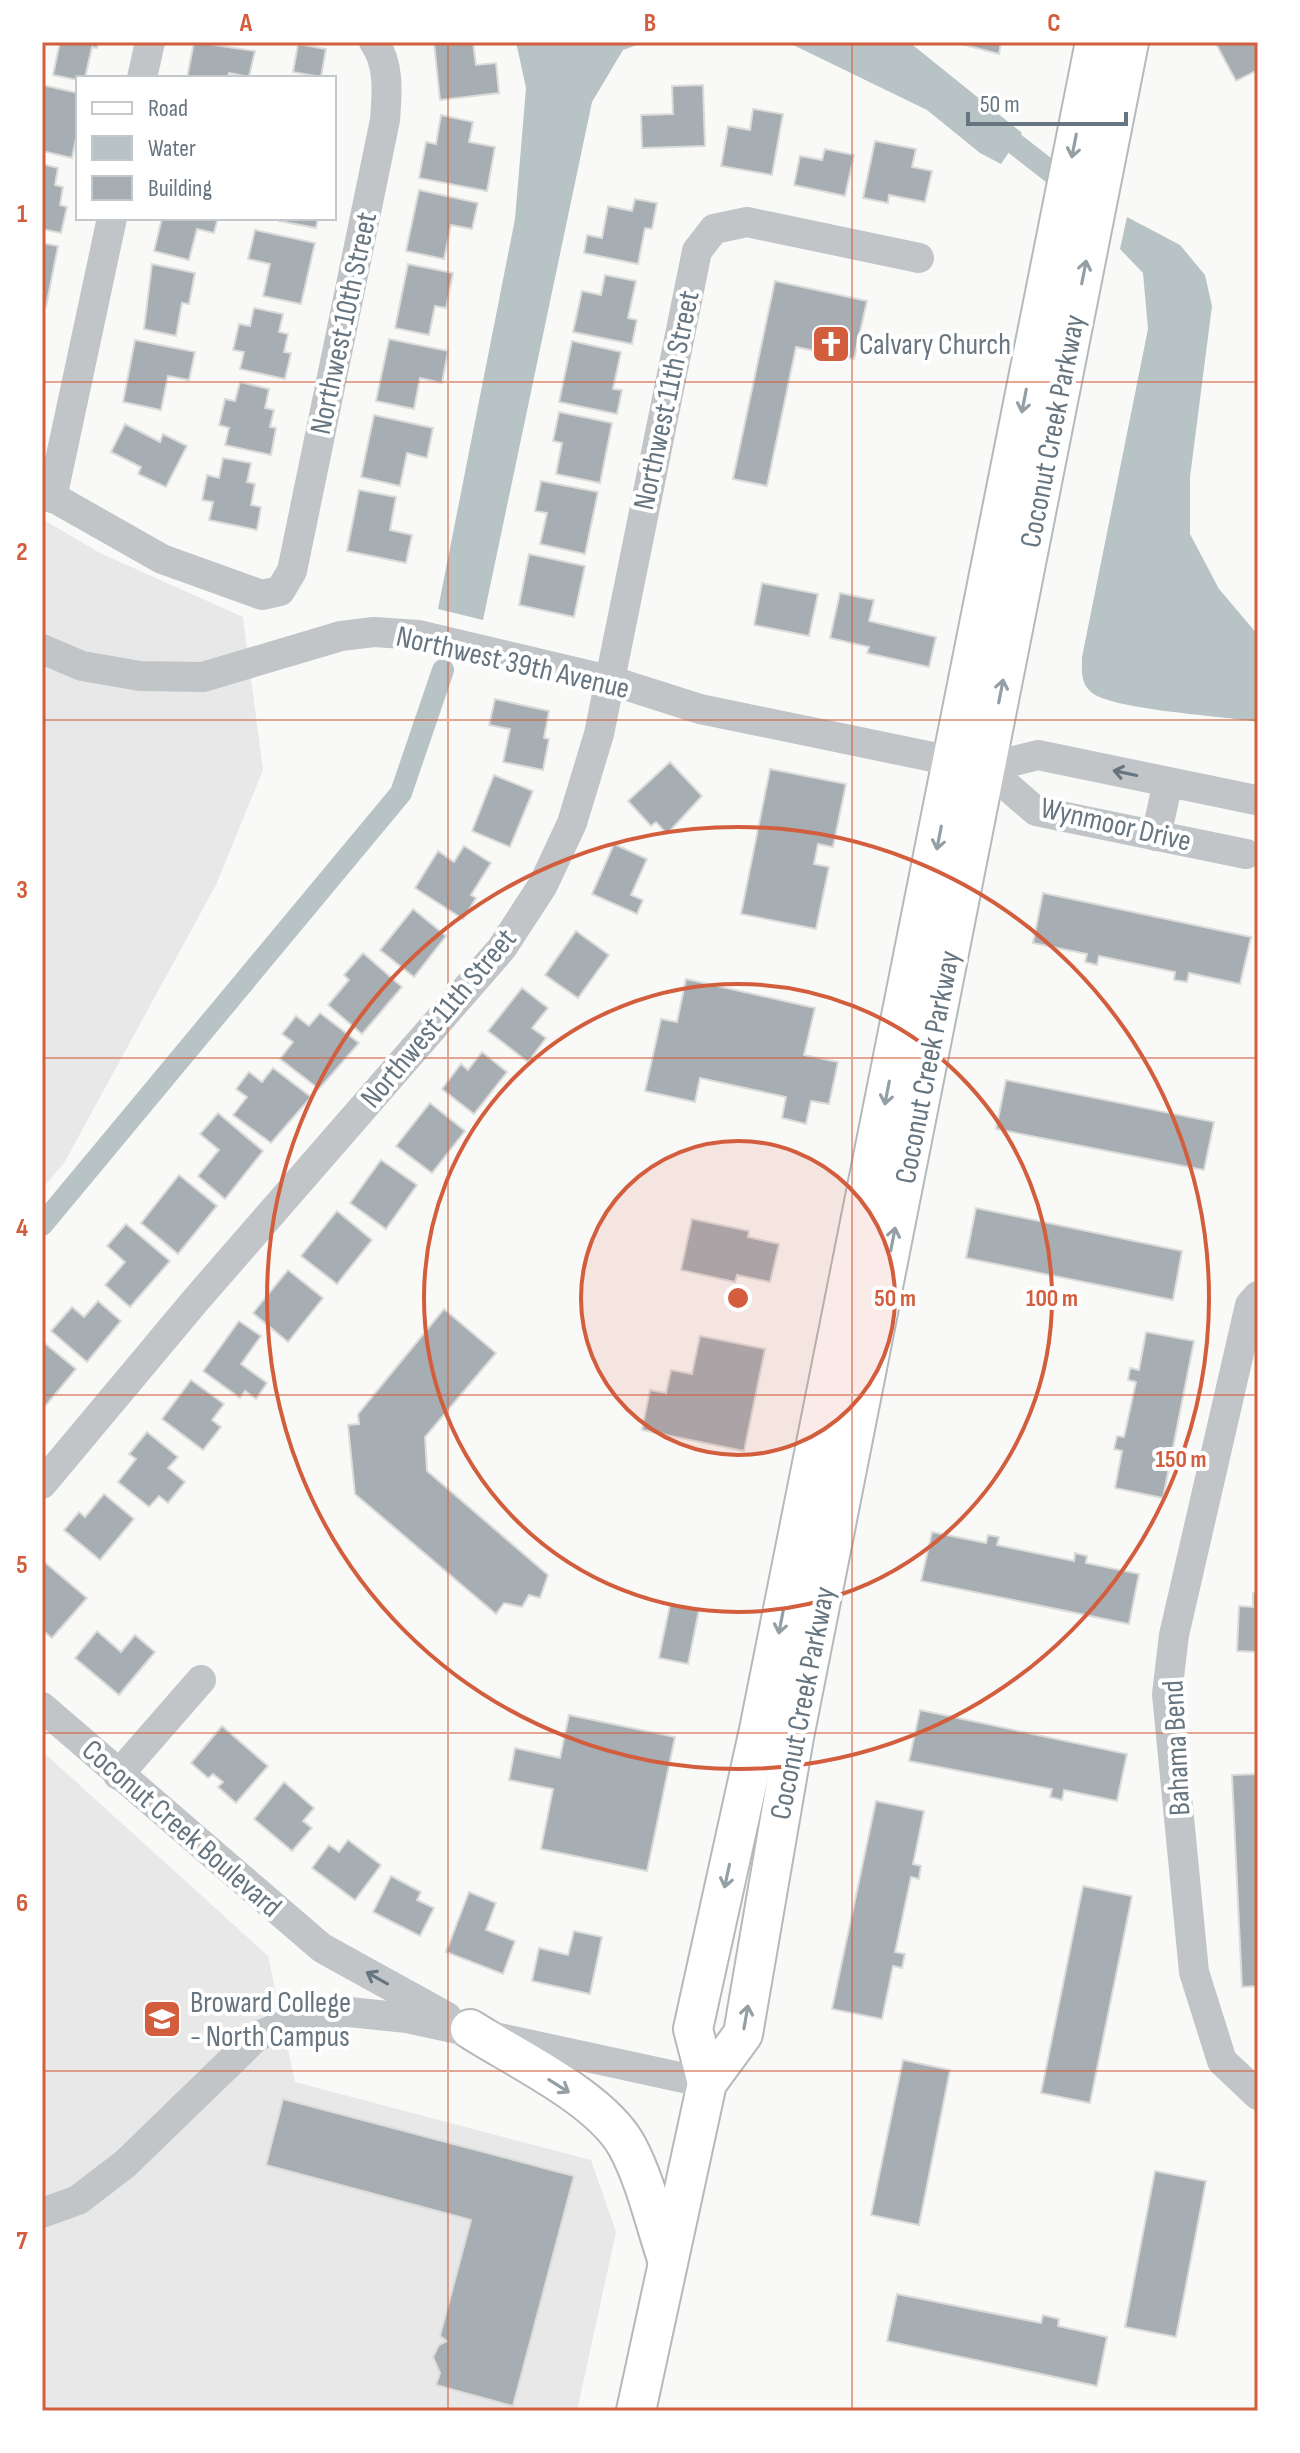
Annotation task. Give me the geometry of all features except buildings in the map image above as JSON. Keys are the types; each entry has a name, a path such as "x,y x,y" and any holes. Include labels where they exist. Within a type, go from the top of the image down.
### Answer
{"main road":[{"name":"Coconut Creek Parkway","path":"636,2411 707,2083 743,2034 1100,43"},
{"name":"Coconut Creek Parkway","path":"707,2083 693,2029 759,1730 837,1342 970,765"},
{"path":"816,1626 808,1583 848,1383 837,1342"},
{"path":"470,2029 582,2100 626,2144 668,2262"}],"street":[{"path":"142,76 150,42"},
{"name":"Northwest 10th Street","path":"47,494 162,559 262,595 280,591 292,571 385,120 388,84 378,47"},
{"path":"47,494 112,220"},
{"name":"Northwest 11th Street","path":"42,1484 195,1301 502,948 543,885 572,823 599,734 697,251 714,229 747,222 919,258"},
{"name":"Northwest 39th Avenue","path":"42,649 82,666 140,676 203,677 341,636 374,632 419,635 609,680 700,709 970,765"},
{"name":"Wynmoor Drive","path":"970,765 1038,755 1256,800"},
{"name":"Wynmoor Drive","path":"970,765 1036,811 1246,854"},
{"path":"1156,836 1168,782"},
{"name":"Bahama Bend","path":"1258,1296 1250,1305 1174,1635 1167,1694 1194,1972 1222,2061 1258,2095"},
{"path":"118,1775 201,1680"},
{"name":"Coconut Creek Boulevard","path":"42,1707 322,1948 470,2029"},
{"name":"Coconut Creek Boulevard","path":"322,1948 343,1976 349,2012 470,2029 707,2083"},
{"path":"42,2213 78,2200 125,2164 256,2037 301,2018 349,2012"}],"shaded area":[{"path":"42,519 100,553 243,617 263,770 216,885 64,1163 42,1189"},
{"name":"Broward College - North Campus","path":"42,1751 268,1956 295,2082 591,2160 616,2232 577,2411 42,2411"}],"water":[{"path":"516,42 645,42 623,50 592,102 483,620 438,609 515,219 526,88"},
{"path":"787,42 909,42 1022,133 1001,164 980,153 927,110"},
{"path":"1127,217 1180,245 1205,275 1212,306 1190,477 1190,534 1219,589 1258,635 1258,722 1121,703 1091,692 1083,680 1082,657 1148,329 1143,273 1120,249"}],"waterway":[{"path":"992,126 1051,172"},
{"path":"42,1225 401,793 443,670"}],"place":[{"name":"Calvary Church","path":"831,344"},
{"name":"Broward College - North Campus","path":"162,2019"}]}
